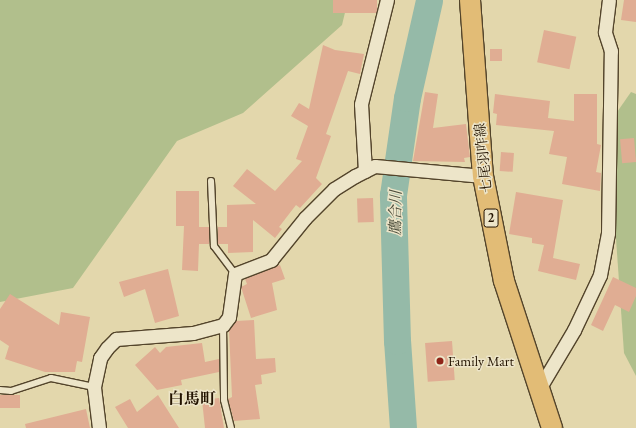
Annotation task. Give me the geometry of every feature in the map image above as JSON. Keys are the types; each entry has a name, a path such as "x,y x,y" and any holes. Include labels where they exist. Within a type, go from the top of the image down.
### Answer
{"main road":[{"name":"七尾羽咋線","path":"470,0 483,176 504,281 552,428"}],"street":[{"path":"365,171 361,104 387,0"},
{"path":"539,388 574,330 600,275 608,233 611,51 605,32 608,0"},
{"path":"99,428 94,387 100,358 116,340 193,333 223,325 229,317 235,274 271,260 334,189 365,171 384,167 483,176"}],"lane":[{"path":"211,181 214,246 235,274"},
{"path":"223,325 224,400 231,428"},
{"path":"0,390 11,391 51,378 94,387"}],"green space":[{"path":"0,0 348,0 342,25 243,113 177,141 73,288 0,302"},
{"path":"631,92 636,94 636,376 624,353 609,138 615,115"}],"building":[{"path":"333,0 377,0 377,13 333,13"},
{"path":"624,0 636,0 636,22 621,20"},
{"path":"544,30 576,37 569,69 537,62"},
{"path":"323,45 335,50 364,54 360,74 348,71 326,134 331,136 316,178 322,184 300,208 296,205 279,227 282,229 275,238 253,220 253,252 228,253 228,244 218,244 218,227 227,227 227,205 256,204 233,186 247,169 275,191 302,161 296,159 308,126 291,116 299,103 309,109"},
{"path":"490,49 502,49 502,61 490,61"},
{"path":"425,92 438,94 433,128 466,124 470,157 464,158 465,162 413,161"},
{"path":"495,94 550,101 548,118 574,121 574,94 597,94 597,144 601,145 596,172 601,173 600,191 562,184 567,157 549,154 554,131 496,125 497,114 493,113"},
{"path":"634,138 636,162 622,163 620,139"},
{"path":"501,152 514,153 513,172 500,171"},
{"path":"176,191 199,191 199,227 209,227 209,244 199,244 198,271 182,270 184,226 176,226"},
{"path":"516,192 563,200 553,258 580,264 576,280 538,271 544,245 532,243 532,238 509,234"},
{"path":"373,198 374,222 358,223 357,199"},
{"path":"280,265 285,279 272,283 277,310 251,318 241,287 247,284 245,279"},
{"path":"168,269 179,316 155,323 145,289 124,297 119,282"},
{"path":"613,277 636,288 636,296 629,312 615,305 603,331 591,325"},
{"path":"10,294 59,325 61,312 90,317 82,362 77,361 75,372 45,372 5,359 9,346 0,340 0,309"},
{"path":"254,320 256,359 275,358 276,372 261,375 262,384 255,385 260,419 234,421 228,399 232,397 229,330 236,321"},
{"name":"Family Mart","path":"452,341 455,380 428,382 425,343"},
{"path":"202,343 205,362 219,359 219,372 181,380 182,385 157,390 135,365 155,347 160,353 166,347"},
{"path":"0,395 20,395 20,408 0,408"},
{"path":"158,395 179,428 128,428 115,407 130,399 137,412"},
{"path":"219,398 224,428 205,428 202,400"},
{"path":"86,409 90,428 26,428 25,424"}],"waterway":[{"name":"鷹合川","path":"403,428 397,341 393,195 407,98 429,0"}],"place":[{"name":"Family Mart","path":"440,361"}],"district":[{"name":"白馬町","path":"192,399"}]}
